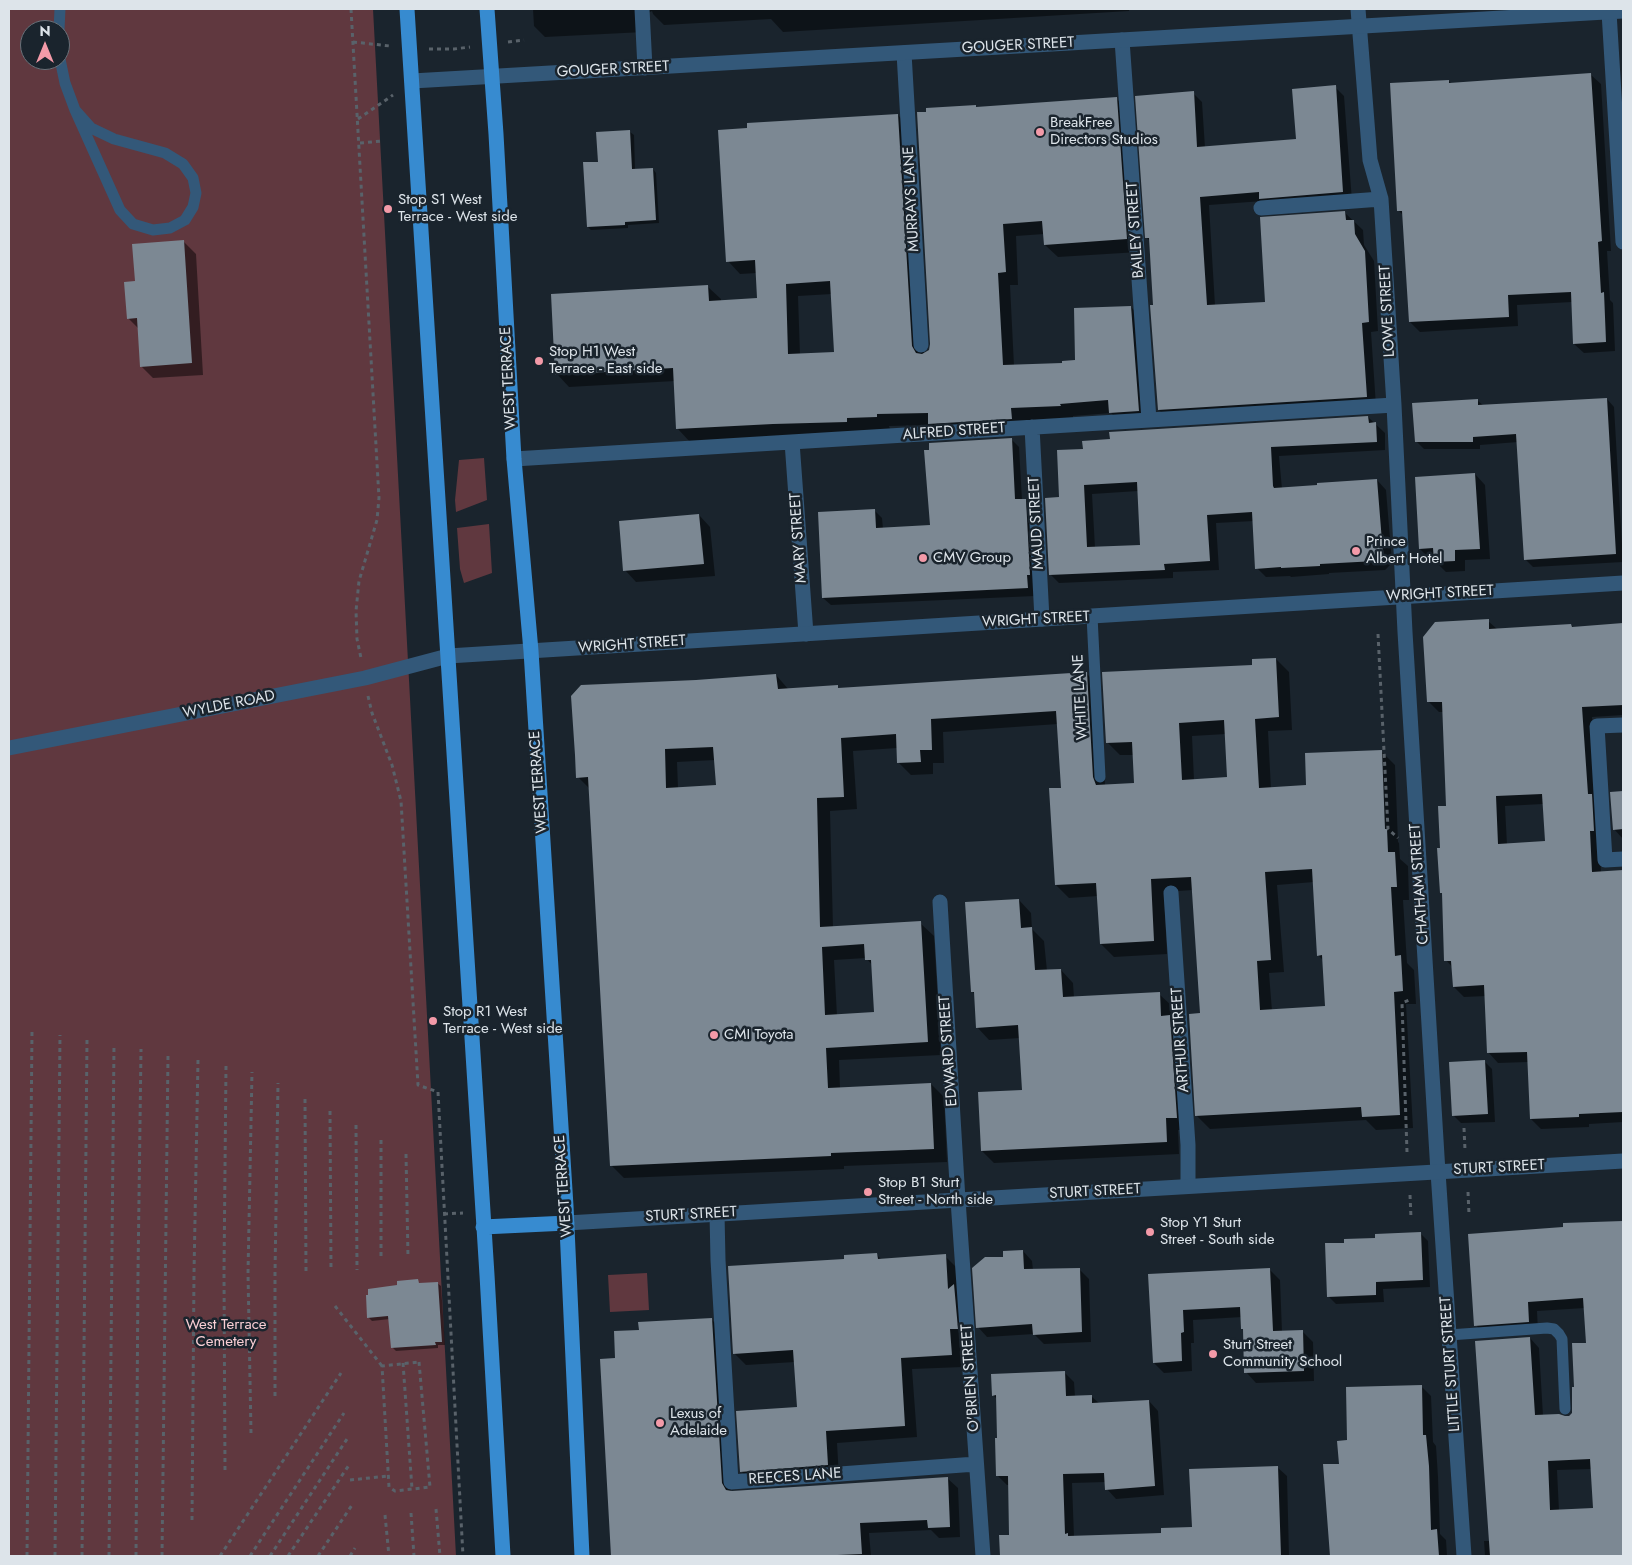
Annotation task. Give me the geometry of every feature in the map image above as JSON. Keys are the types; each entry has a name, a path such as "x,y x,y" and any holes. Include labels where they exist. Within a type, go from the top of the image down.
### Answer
{"main road":[{"path":"407,9 503,1556"},
{"name":"WEST TERRACE","path":"486,9 514,459 531,651 567,1223 582,1556"},
{"path":"484,1227 567,1223"}],"street":[{"path":"642,9 645,68"},
{"name":"LOWE STREET","path":"1358,9 1370,160 1382,199 1403,596"},
{"path":"1616,12 1623,242"},
{"name":"GOUGER STREET","path":"412,81 1616,12"},
{"name":"BAILEY STREET","path":"1122,40 1149,420"},
{"name":"MURRAYS LANE","path":"904,53 921,345"},
{"path":"1260,208 1382,199"},
{"name":"ALFRED STREET","path":"514,459 1394,405"},
{"name":"MAUD STREET","path":"1032,427 1042,619"},
{"name":"MARY STREET","path":"792,442 806,634"},
{"name":"WRIGHT STREET","path":"448,656 1623,583"},
{"name":"CHATHAM STREET","path":"1403,596 1438,1172"},
{"name":"WYLDE ROAD","path":"9,748 364,678 448,656"},
{"path":"1623,725 1597,726 1606,860 1623,859"},
{"name":"ARTHUR STREET","path":"1171,893 1188,1144 1188,1186"},
{"name":"EDWARD STREET","path":"940,902 958,1200"},
{"name":"STURT STREET","path":"567,1223 1623,1161"},
{"name":"LITTLE STURT STREET","path":"1438,1172 1464,1556"},
{"name":"O'BRIEN STREET","path":"958,1200 982,1556"},
{"name":"REECES LANE","path":"717,1214 718,1270 732,1482 976,1464"}],"lane":[{"path":"62,70 64,83 75,110 120,210 134,224 153,230 170,228 185,220 193,207 196,193 193,178 183,164 165,153 114,139 91,128 75,110"},
{"name":"WHITE LANE","path":"1092,616 1100,776"},
{"path":"1449,1335 1554,1329 1562,1339 1565,1409"}],"path":[{"path":"351,9 379,498 377,520 360,581 356,611 358,639 372,713 392,765 401,801 418,1085 438,1092 463,1556"},
{"path":"353,42 410,48 454,49 524,40"},
{"path":"358,119 412,81"},
{"path":"360,143 382,141"},
{"path":"1378,634 1388,830 1404,842"},
{"path":"1408,1152 1402,1003 1411,999"},
{"path":"27,1556 32,1031"},
{"path":"55,1556 60,1035"},
{"path":"82,1556 86,1040"},
{"path":"109,1556 114,1045"},
{"path":"136,1556 141,1049"},
{"path":"162,1556 168,1055"},
{"path":"192,1520 198,1060"},
{"path":"225,1470 226,1065"},
{"path":"251,1432 248,1273 252,1072"},
{"path":"275,1396 278,1083"},
{"path":"305,1099 306,1272"},
{"path":"330,1111 331,1271"},
{"path":"356,1125 357,1270"},
{"path":"1464,1128 1465,1150"},
{"path":"381,1140 382,1259"},
{"path":"406,1154 408,1257"},
{"path":"1468,1192 1469,1214"},
{"path":"1410,1195 1411,1218"},
{"path":"336,1306 382,1366 389,1487 395,1491 430,1487 419,1362 382,1366"},
{"path":"403,1363 412,1489"},
{"path":"220,1556 341,1373"},
{"path":"250,1556 344,1413"},
{"path":"270,1556 347,1440"},
{"path":"288,1556 349,1465"},
{"path":"350,1480 388,1476"},
{"path":"318,1556 352,1505"},
{"path":"436,1509 440,1556"},
{"path":"411,1513 414,1556"},
{"path":"386,1515 389,1556"},
{"path":"350,1556 355,1548"}],"green space":[{"name":"West Terrace Cemetery","path":"9,9 373,9 456,1556 9,1556"},
{"path":"484,458 487,500 456,512 455,500 459,460"},
{"path":"489,524 492,573 464,583 460,569 457,528"},
{"path":"647,1273 649,1310 610,1312 608,1275"}],"building":[{"path":"1591,73 1602,241 1598,242 1601,293 1604,292 1606,342 1573,344 1571,292 1508,295 1509,317 1409,322 1402,211 1397,211 1390,83 1449,80 1449,83"},
{"path":"1336,85 1343,192 1259,199 1259,192 1200,197 1207,305 1265,302 1260,217 1345,211 1346,220 1354,220 1355,234 1365,251 1369,322 1362,323 1367,397 1158,410 1150,305 1153,305 1149,238 1145,238 1135,96 1194,91 1197,147 1296,139 1292,89"},
{"path":"1117,97 1127,239 1044,245 1042,221 1003,224 1006,272 998,273 1003,365 1062,363 1062,361 1075,360 1074,308 1131,306 1139,411 1109,413 1108,400 1060,404 1061,406 1011,408 1012,419 928,424 928,413 877,414 877,417 847,418 847,422 676,429 673,368 555,375 551,294 708,285 709,301 757,298 755,260 726,262 718,130 747,128 747,123 898,114 912,346 916,353 922,354 929,350 917,112 926,112 926,108 976,105 976,107","holes":["830,281 834,352 788,354 786,284"]},
{"path":"630,130 632,169 653,168 656,220 625,222 625,225 587,227 583,162 598,162 596,132"},
{"path":"184,240 192,363 140,367 137,318 127,319 124,282 135,281 132,244"},
{"path":"1607,398 1616,554 1524,560 1516,434 1473,437 1473,442 1415,442 1412,403 1478,399 1478,405"},
{"path":"1368,416 1369,423 1376,422 1377,442 1271,447 1273,486 1274,488 1377,479 1383,554 1376,561 1255,569 1252,512 1207,515 1210,561 1164,564 1165,570 1049,575 1045,498 1059,497 1057,450 1083,449 1082,441 1110,439 1109,432","holes":["1137,482 1140,545 1087,547 1084,485"]},
{"name":"CMV Group","path":"1012,438 1015,499 1026,499 1030,575 1027,575 1028,588 822,598 818,512 875,509 876,528 930,525 924,450 929,450 929,443"},
{"path":"1475,473 1480,549 1455,550 1455,561 1434,562 1433,548 1419,549 1415,477"},
{"path":"699,514 704,564 623,571 619,521"},
{"path":"1489,619 1489,629 1571,624 1572,627 1623,623 1623,705 1582,707 1588,794 1592,794 1594,831 1590,831 1592,872 1623,870 1623,1112 1579,1114 1579,1117 1530,1119 1527,1052 1487,1053 1484,985 1453,987 1451,961 1444,961 1442,893 1440,893 1437,848 1440,848 1438,806 1446,806 1442,702 1427,702 1423,637 1435,622","holes":["1542,794 1545,841 1498,844 1496,796"]},
{"path":"1276,658 1279,717 1255,719 1259,788 1306,785 1305,753 1382,750 1385,829 1387,829 1388,852 1395,852 1397,887 1391,887 1395,956 1401,955 1403,991 1394,992 1400,1115 1362,1117 1361,1107 1195,1116 1189,1014 1200,1013 1191,877 1151,879 1154,941 1100,944 1096,883 1055,885 1049,788 1061,788 1056,711 931,719 932,750 920,750 921,762 897,763 896,734 841,738 844,797 817,798 820,927 921,921 928,1042 826,1048 828,1088 931,1083 934,1149 831,1153 831,1156 610,1166 588,777 576,778 571,696 581,685 776,674 778,689 838,685 838,688 1087,672 1093,777 1096,785 1134,783 1132,742 1106,743 1102,672 1252,665 1252,659","holes":["1224,720 1227,777 1182,780 1179,723","713,747 716,785 666,788 665,749","1312,869 1317,956 1322,955 1325,1006 1260,1010 1257,961 1271,960 1265,872","864,944 865,960 871,960 874,1012 825,1015 822,947"]},
{"path":"1623,791 1623,829 1613,830 1610,792"},
{"path":"1019,899 1021,928 1032,927 1035,970 1061,969 1063,997 1160,992 1161,1016 1170,1015 1177,1118 1166,1118 1167,1142 981,1151 978,1092 1022,1090 1018,1025 976,1028 974,992 971,992 965,902"},
{"path":"1485,1060 1488,1114 1452,1116 1449,1062"},
{"path":"1623,1221 1623,1556 1490,1556 1475,1341 1530,1337 1535,1415 1559,1414 1569,1416 1572,1413 1572,1387 1574,1387 1572,1343 1586,1343 1583,1298 1528,1302 1529,1322 1474,1326 1468,1234 1563,1227 1563,1223","holes":["1590,1459 1593,1508 1550,1510 1548,1461"]},
{"path":"1421,1232 1423,1280 1376,1282 1376,1295 1327,1297 1325,1243 1344,1243 1344,1239 1375,1238 1375,1234"},
{"path":"1023,1250 1024,1269 1080,1268 1082,1332 1033,1335 1032,1324 976,1328 972,1268 985,1257 1003,1257 1003,1251"},
{"path":"877,1253 878,1259 946,1254 948,1289 954,1284 958,1329 950,1329 952,1355 901,1358 905,1426 826,1431 828,1465 740,1472 736,1411 797,1407 793,1350 733,1354 728,1266 844,1259 844,1255"},
{"path":"1270,1268 1273,1331 1303,1330 1304,1371 1244,1373 1243,1329 1241,1329 1240,1307 1183,1310 1184,1332 1181,1333 1182,1361 1153,1363 1148,1274"},
{"path":"418,1279 419,1283 438,1282 442,1342 435,1342 436,1345 391,1348 388,1316 367,1318 366,1295 368,1295 368,1289 397,1285 397,1281"},
{"name":"Lexus of Adelaide","path":"712,1318 722,1483 726,1490 948,1477 950,1527 928,1528 927,1520 860,1523 862,1554 813,1556 611,1556 600,1359 615,1358 614,1331 639,1330 638,1322"},
{"path":"1065,1371 1066,1396 1092,1395 1092,1403 1149,1400 1155,1486 1105,1490 1104,1473 1063,1474 1065,1534 1068,1533 1068,1536 1161,1533 1161,1528 1192,1527 1189,1469 1278,1466 1281,1556 1000,1556 999,1535 1009,1535 1008,1476 996,1476 996,1395 992,1396 991,1374"},
{"path":"1422,1385 1423,1435 1426,1435 1429,1466 1431,1530 1437,1529 1439,1556 1330,1556 1323,1464 1339,1464 1337,1441 1347,1440 1346,1387"}],"place":[{"name":"BreakFree Directors Studios","path":"1040,132"},
{"name":"Stop S1 West Terrace - West side","path":"388,209"},
{"name":"Stop H1 West Terrace - East side","path":"539,361"},
{"name":"Prince Albert Hotel","path":"1356,551"},
{"name":"CMV Group","path":"923,558"},
{"name":"Stop R1 West Terrace - West side","path":"433,1021"},
{"name":"CMI Toyota","path":"714,1035"},
{"name":"Stop B1 Sturt Street - North side","path":"868,1192"},
{"name":"Stop Y1 Sturt Street - South side","path":"1150,1232"},
{"name":"Sturt Street Community School","path":"1213,1354"},
{"name":"Lexus of Adelaide","path":"660,1423"}]}
